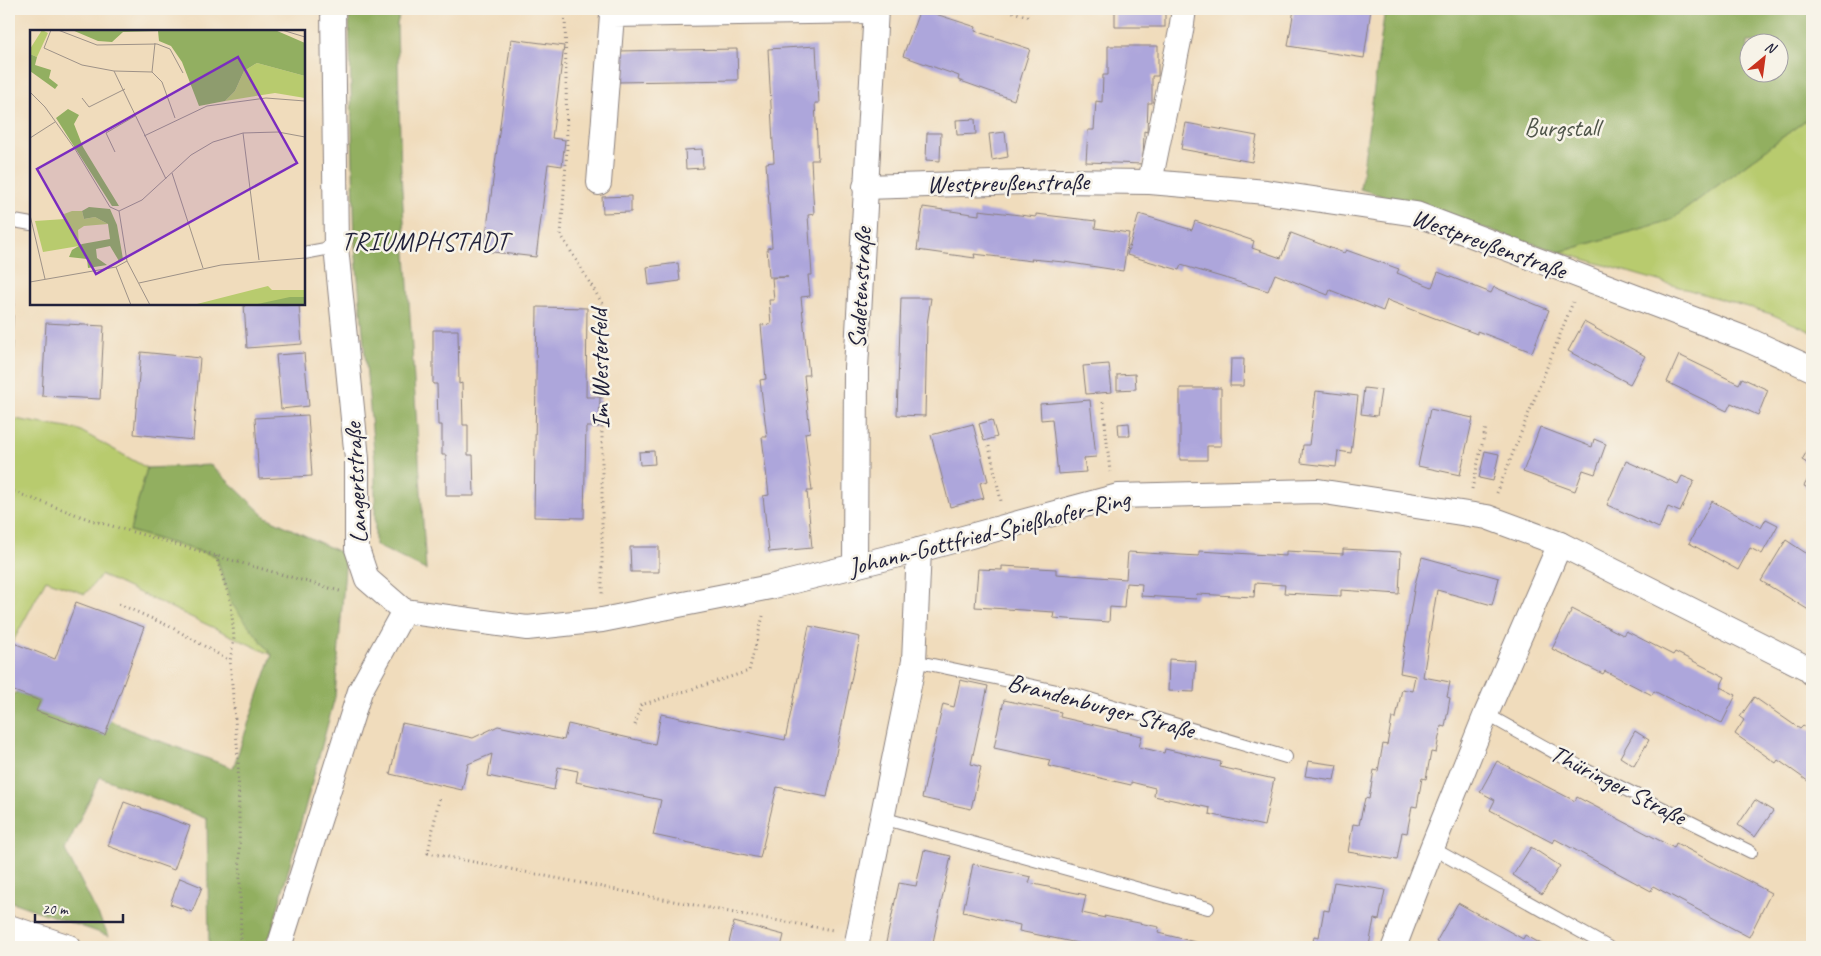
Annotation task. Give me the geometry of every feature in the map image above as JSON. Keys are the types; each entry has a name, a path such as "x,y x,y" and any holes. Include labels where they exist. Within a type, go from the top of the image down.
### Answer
{"street":[{"name":"Langertstraße","path":"333,9 336,247 357,459 357,549 367,579 404,611"},
{"path":"1150,182 1184,9"},
{"name":"Sudetenstraße","path":"599,183 612,15 876,10 856,368 855,566"},
{"name":"Westpreußenstraße","path":"865,188 1056,180 1150,182 1266,192 1416,214 1746,339 1812,369"},
{"name":"Johann-Gottfried-Spießhofer-Ring","path":"404,611 527,628 602,620 770,586 855,566 1118,496 1318,491 1487,517 1560,544 1798,664 1812,673"},
{"path":"1394,947 1486,714 1560,544"},
{"path":"857,943 914,661 919,550"},
{"path":"279,947 360,691 404,611"},
{"path":"9,927 70,947"}],"lane":[{"path":"9,220 30,224"},
{"path":"305,253 336,247"},
{"name":"Brandenburger Straße","path":"914,661 1076,695 1286,757"},
{"name":"Thüringer Straße","path":"1486,714 1584,770 1751,852"},
{"path":"882,818 1208,908"},
{"path":"1432,848 1608,947"}],"path":[{"name":"Im Westerfeld","path":"565,9 567,148 561,235 602,303 602,620"},
{"path":"1003,9 1030,17"},
{"path":"1487,517 1575,296"},
{"path":"1103,402 1113,498"},
{"path":"1462,513 1472,487 1486,427"},
{"path":"989,446 1007,526"},
{"path":"9,490 91,520 349,594"},
{"path":"216,556 231,603 234,638 230,661 238,755 241,947"},
{"path":"635,725 641,706 749,670 770,586"},
{"path":"119,604 171,627 230,661"},
{"path":"439,799 428,853 745,915 844,932 857,943"}],"green space":[{"path":"349,9 401,9 397,24 401,174 426,570 375,545 375,462 355,246"},
{"name":"Burgstall","path":"1385,9 1812,9 1812,119 1807,119 1671,220 1560,252 1360,189"},
{"path":"1807,119 1812,119 1812,332 1771,314 1560,252 1671,220"},
{"path":"9,418 79,430 147,468 130,531 216,556 272,655 101,575 85,594 46,580 9,649"},
{"path":"211,465 266,517 346,555 335,697 271,934 259,947 209,947 207,819 100,777 65,850 109,936 9,901 9,696 17,692 40,701 37,711 104,735 110,720 133,731 233,768 272,655 231,603 216,556 130,531 147,468"}],"building":[{"path":"920,9 976,27 975,31 1030,49 1014,100 958,80 959,76 903,56"},
{"path":"1115,9 1165,9 1165,27 1115,27"},
{"path":"1294,9 1371,9 1364,58 1288,46"},
{"path":"511,39 564,46 552,138 565,140 562,166 548,164 536,257 484,251"},
{"path":"816,46 819,103 815,103 818,160 811,160 814,214 808,215 812,275 808,275 810,296 801,297 809,375 804,375 810,432 805,433 812,491 807,491 812,548 769,552 763,496 769,495 762,437 767,437 760,380 766,379 761,325 771,324 769,300 774,300 772,278 788,277 769,277 767,248 772,247 766,163 774,162 768,49"},
{"path":"1108,46 1158,46 1158,76 1152,76 1152,103 1148,103 1147,132 1144,131 1143,164 1086,162 1088,130 1094,130 1096,101 1102,102 1103,75 1108,75"},
{"path":"737,49 738,80 617,82 617,51"},
{"path":"975,119 976,134 957,135 956,120"},
{"path":"1186,123 1257,136 1252,162 1181,149"},
{"path":"1005,132 1008,157 992,160 989,134"},
{"path":"927,133 941,133 940,161 926,160"},
{"path":"702,149 703,168 686,169 685,150"},
{"path":"631,196 631,212 603,213 602,197"},
{"path":"923,207 979,215 979,210 1036,217 1036,214 1096,221 1095,228 1129,233 1123,271 1064,262 1031,259 1032,261 974,254 975,258 917,250"},
{"path":"1139,214 1192,230 1195,221 1254,241 1252,248 1281,258 1291,233 1344,253 1346,250 1399,269 1397,273 1432,287 1438,272 1491,293 1494,287 1549,310 1532,352 1477,331 1477,334 1387,300 1383,311 1330,290 1328,295 1275,274 1268,291 1181,265 1179,270 1127,255"},
{"path":"678,263 680,281 649,285 647,267"},
{"path":"9,298 14,298 11,363 9,363"},
{"path":"901,298 931,298 927,324 925,416 897,415"},
{"path":"244,305 299,305 302,344 247,348"},
{"path":"537,307 587,308 586,397 600,397 599,427 586,427 584,518 534,517"},
{"path":"1584,322 1645,356 1630,384 1568,351"},
{"path":"46,323 104,326 100,399 42,396"},
{"path":"433,330 458,330 459,384 462,383 463,425 468,425 468,455 473,455 474,496 446,496 446,455 442,455 442,425 438,425 437,384 433,384"},
{"path":"141,352 200,358 193,440 134,434"},
{"path":"304,353 309,406 281,409 276,355"},
{"path":"1679,355 1739,384 1742,378 1768,390 1758,415 1731,403 1727,411 1667,382"},
{"path":"1231,359 1244,359 1243,386 1230,386"},
{"path":"1109,364 1112,392 1086,394 1083,366"},
{"path":"1135,374 1136,389 1117,390 1117,375"},
{"path":"1180,388 1221,388 1221,446 1207,446 1207,460 1180,460"},
{"path":"1364,388 1381,390 1377,416 1361,414"},
{"path":"1316,391 1358,396 1351,453 1338,451 1336,467 1301,463 1303,445 1309,445"},
{"path":"1090,400 1096,457 1084,458 1086,472 1058,474 1052,419 1041,420 1040,404"},
{"path":"1430,409 1473,418 1460,475 1418,466"},
{"path":"308,415 312,476 259,479 255,418"},
{"path":"992,420 997,437 984,441 979,424"},
{"path":"1129,423 1130,436 1119,436 1118,424"},
{"path":"973,424 988,481 980,483 984,498 950,507 931,435"},
{"path":"1540,427 1592,447 1594,439 1606,444 1595,474 1583,470 1575,491 1523,472"},
{"path":"1812,442 1812,466 1802,460"},
{"path":"654,451 655,464 640,465 639,452"},
{"path":"1485,451 1499,454 1493,481 1479,478"},
{"path":"1626,461 1678,484 1682,476 1694,481 1680,512 1668,507 1659,528 1607,505"},
{"path":"1812,472 1812,490 1804,486"},
{"path":"1712,501 1761,528 1766,519 1778,525 1762,554 1750,548 1738,570 1689,543"},
{"path":"1786,540 1812,557 1812,612 1761,581"},
{"path":"630,547 659,547 659,572 631,572"},
{"path":"1343,549 1401,552 1399,594 1341,590 1341,596 1284,593 1285,585 1255,583 1254,597 1197,594 1196,599 1141,596 1142,584 1126,583 1124,608 1110,607 1109,622 1053,618 1054,612 975,607 978,569 1002,570 1002,566 1056,569 1056,574 1126,579 1128,552 1199,556 1199,551 1286,556 1286,551 1343,554"},
{"path":"1422,557 1499,578 1492,605 1437,590 1423,677 1450,682 1447,697 1450,698 1445,727 1441,726 1436,753 1431,752 1426,779 1422,778 1417,807 1412,806 1407,833 1402,832 1397,860 1348,852 1353,824 1359,825 1365,798 1369,799 1374,770 1378,771 1383,744 1387,745 1392,718 1396,718 1402,689 1412,691 1415,676 1400,673 1415,584"},
{"path":"76,602 144,627 105,735 36,711 40,701 9,689 9,649 11,642 55,659"},
{"path":"1572,609 1623,635 1626,631 1673,655 1675,652 1725,677 1720,687 1736,695 1722,723 1705,715 1705,717 1654,691 1652,695 1605,671 1603,674 1552,649"},
{"path":"809,626 860,637 827,797 777,787 760,858 653,835 661,800 576,782 578,771 558,767 554,790 488,776 492,754 468,764 462,790 390,774 402,723 473,738 498,726 564,740 568,724 655,744 661,714 785,740"},
{"path":"1169,659 1196,661 1194,692 1168,691"},
{"path":"960,680 988,686 971,764 981,767 971,809 922,798 943,704 954,707"},
{"path":"1754,697 1800,729 1803,726 1812,732 1812,784 1778,760 1776,763 1735,734 1744,720 1740,717"},
{"path":"1004,700 1061,712 1060,717 1142,736 1139,747 1164,753 1165,749 1221,762 1220,767 1274,779 1264,826 1209,814 1210,808 1154,796 1155,788 1131,782 1131,785 1048,766 1050,760 994,748"},
{"path":"1635,731 1649,740 1634,766 1620,757"},
{"path":"1308,761 1337,765 1334,780 1305,776"},
{"path":"1497,761 1575,801 1577,797 1674,848 1676,843 1771,893 1749,937 1653,886 1651,891 1555,839 1553,843 1490,810 1495,800 1480,792"},
{"path":"1755,800 1773,811 1755,837 1738,825"},
{"path":"124,802 190,826 174,870 108,846"},
{"path":"1531,847 1560,866 1542,894 1513,875"},
{"path":"924,850 951,856 932,947 885,947 899,883 916,886"},
{"path":"973,864 1031,877 1029,883 1086,895 1082,913 1159,927 1158,933 1216,947 1097,947 1019,931 1020,925 963,912"},
{"path":"180,878 202,887 192,912 170,904"},
{"path":"1334,882 1385,890 1379,920 1374,919 1369,946 1312,947 1314,936 1319,937 1324,910 1329,911"},
{"path":"1458,903 1523,939 1525,935 1547,947 1445,947 1436,942"},
{"path":"734,922 784,935 781,947 728,947"}],"district":[{"name":"TRIUMPHSTADT","path":"425,241"}]}
